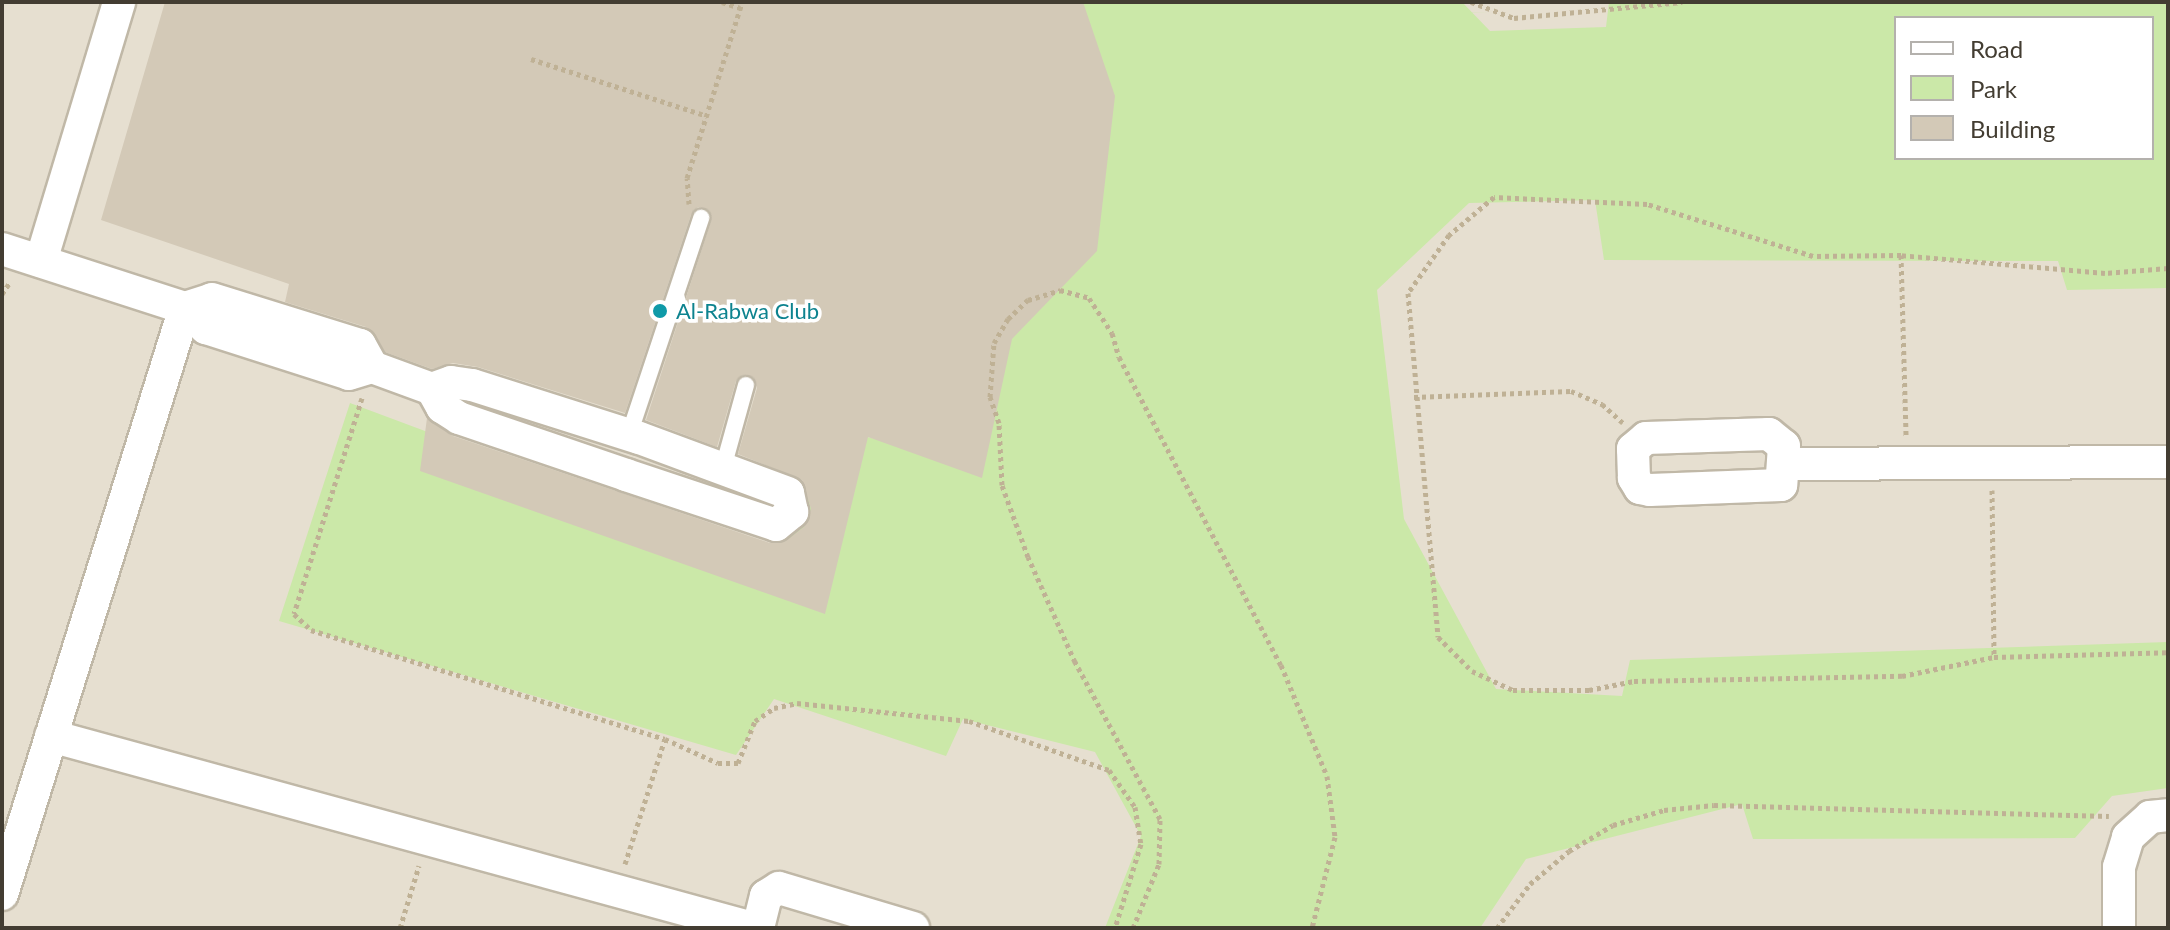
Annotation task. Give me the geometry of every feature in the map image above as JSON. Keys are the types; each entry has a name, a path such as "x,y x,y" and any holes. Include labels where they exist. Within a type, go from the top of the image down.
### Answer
{"street":[{"path":"41,261 119,2"},
{"path":"2,249 185,308 212,299 360,345 372,367 432,389 451,382 472,385 634,436 723,468 788,493 793,502 786,521 776,525 459,418 442,407 432,389"},
{"path":"2,894 185,308"},
{"path":"1769,434 1784,446 1785,464 1781,485 1772,487 1650,490 1634,478 1636,443 1646,438 1769,434"},
{"path":"626,475 634,436"},
{"path":"1785,464 2168,462"},
{"path":"51,736 756,928 766,896 779,888 913,928"},
{"path":"2119,928 2119,867 2128,837 2159,816"}],"lane":[{"path":"634,436 701,218"},
{"path":"723,468 746,385"}],"path":[{"path":"701,218 686,201 687,178 741,5 722,2"},
{"path":"1471,2 1514,18 1682,2"},
{"path":"531,59 707,116"},
{"path":"1901,255 1906,463"},
{"path":"1133,928 1159,864 1163,841 1160,819 1075,662 1028,557 1002,485 999,423 990,397 994,343 1008,319 1028,300 1060,290 1089,298 1112,333 1124,367 1281,665 1327,776 1334,848 1312,928"},
{"path":"372,367 294,614 311,630 665,739 718,763 738,763 755,721 774,708 797,703 969,721 1109,770 1135,807 1141,844 1115,928"},
{"path":"1414,397 1571,391 1616,414 1636,443"},
{"path":"1991,462 1994,657"},
{"path":"617,891 665,739"},
{"path":"1497,928 1530,884 1569,851 1613,825 1664,810 1714,805 2159,816"},
{"path":"400,928 427,839"}],"shaded area":[{"path":"2,2 2168,2 2168,928 2,928"}],"green space":[{"path":"725,2 1462,2 1490,31 1606,27 1609,2 2168,2 2168,288 2067,290 2058,261 1604,260 1595,200 1469,203 1377,290 1404,519 1496,689 1622,696 1630,660 2168,642 2168,788 2112,796 2075,838 1753,839 1742,804 1526,859 1480,928 1105,928 1141,836 1095,752 963,719 946,756 774,699 736,755 279,621 350,403 754,554 798,525 831,428 960,460"}],"building":[{"name":"Al-Rabwa Club","path":"165,2 1083,2 1115,96 1097,251 1012,339 982,478 868,437 825,614 420,471 427,418 453,436 770,543 787,540 804,527 811,509 802,480 738,454 757,388 753,377 743,375 736,381 717,447 646,420 711,221 709,210 698,207 691,215 625,413 478,367 453,363 432,369 385,352 366,327 285,302 289,284 101,220"}],"place":[{"name":"Al-Rabwa Club","path":"660,311"}]}
